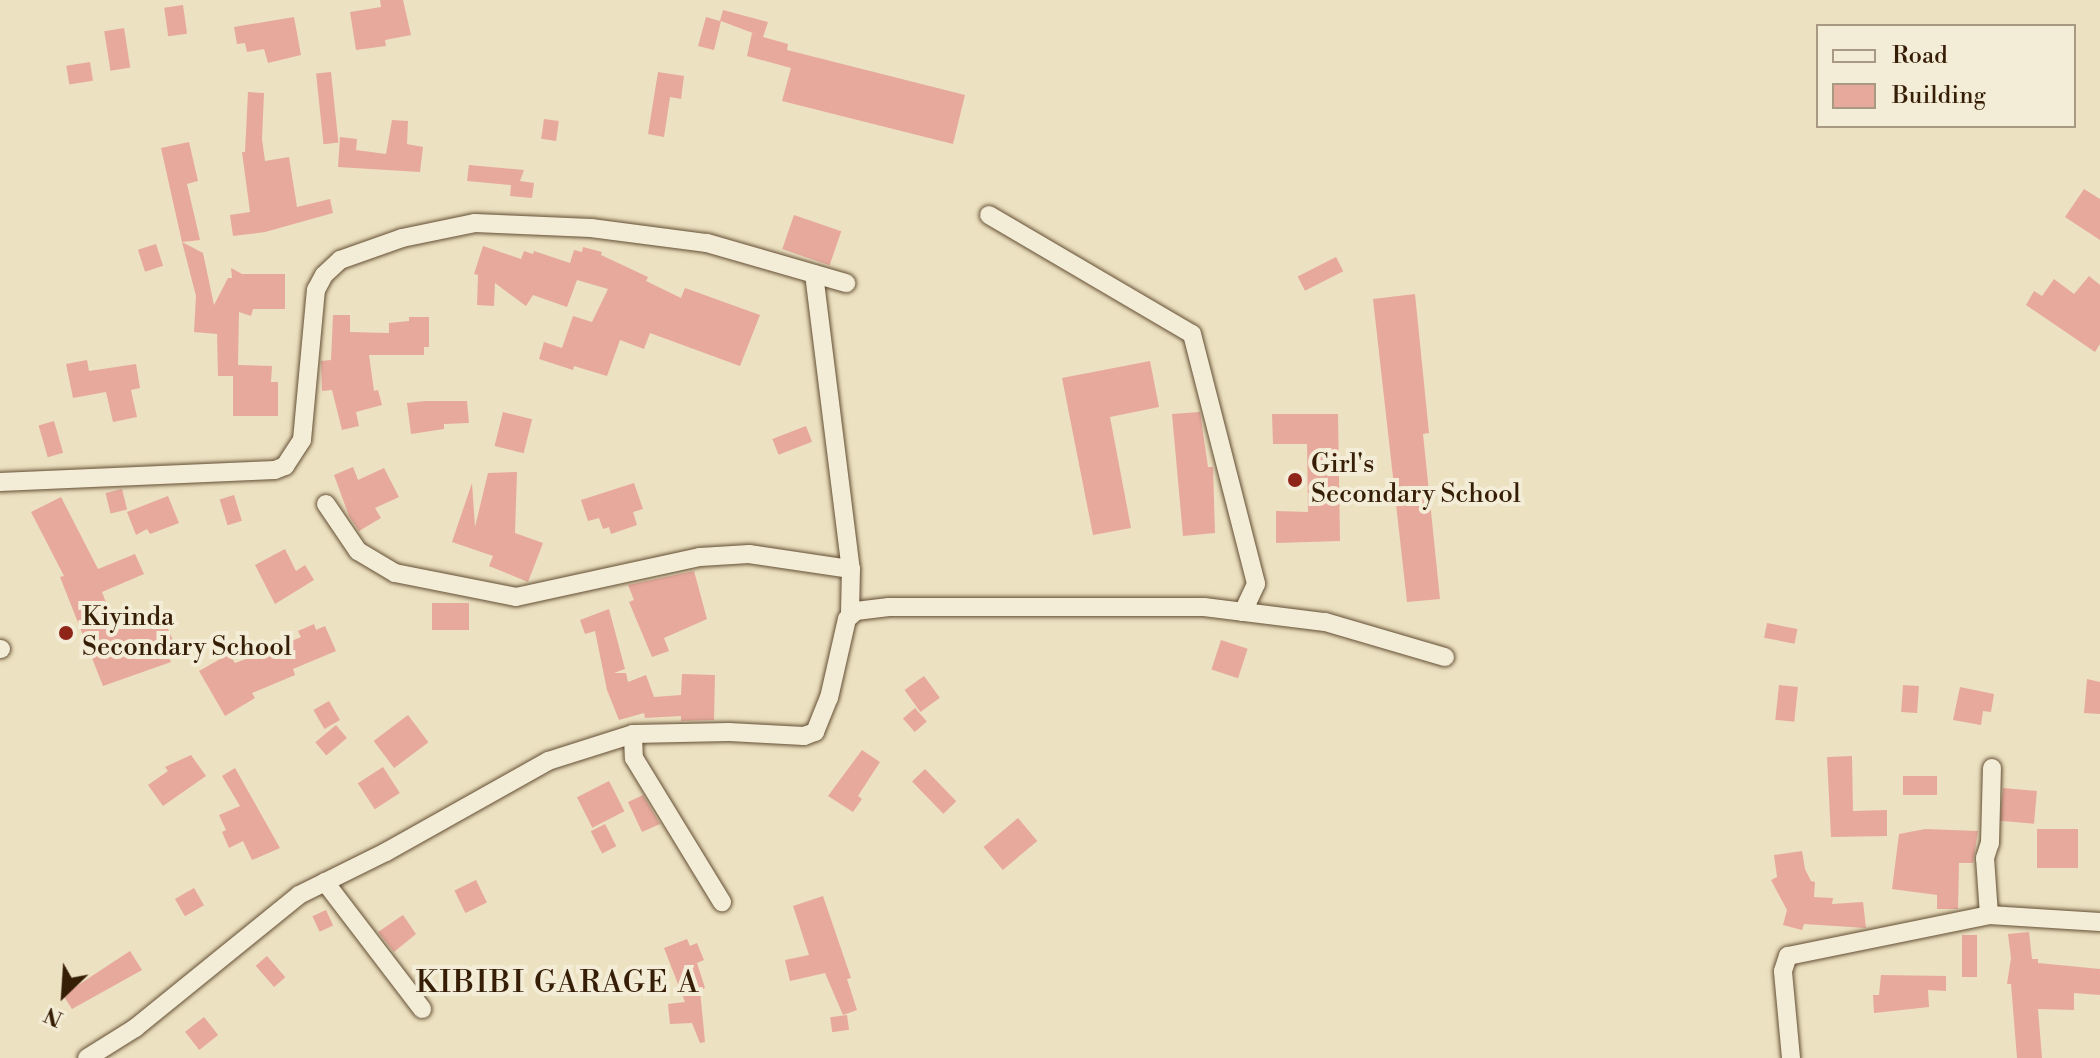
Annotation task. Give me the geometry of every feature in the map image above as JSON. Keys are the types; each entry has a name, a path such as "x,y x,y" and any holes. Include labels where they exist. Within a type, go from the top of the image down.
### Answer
{"street":[{"path":"989,215 1192,334 1256,584 1243,612"},
{"path":"0,482 275,470 285,466 302,440 316,290 324,275 340,260 402,238 475,223 591,228 707,243 846,283"},
{"path":"87,1058 135,1028 299,895 386,852 548,761 633,734 729,732 804,736 815,732 829,698 850,614 851,569 814,274"},
{"path":"326,504 358,551 395,573 516,597 700,557 749,554 851,569"},
{"path":"850,614 889,607 1138,605 1243,612 1325,622 1445,657"},
{"path":"633,734 634,758 722,902"},
{"path":"1989,915 1985,858 1990,843 1992,768"},
{"path":"325,882 422,1009"},
{"path":"1791,1058 1783,971 1788,956 1989,915 2100,922"}],"building":[{"path":"380,0 403,0 411,35 385,40 386,46 356,50 350,12 381,7"},
{"path":"183,5 187,34 168,36 164,8"},
{"path":"723,10 768,22 763,37 788,44 787,50 965,95 953,144 782,101 791,68 747,56 752,33 758,35 721,21 714,50 698,46 706,17 720,21"},
{"path":"294,17 301,55 268,63 264,49 247,52 245,43 237,44 234,27"},
{"path":"124,28 130,68 111,71 104,31"},
{"path":"90,62 93,81 69,85 66,66"},
{"path":"331,72 338,143 324,144 316,74"},
{"path":"658,72 684,76 681,99 670,97 664,137 648,134"},
{"path":"248,92 264,93 262,139 265,161 289,157 297,207 330,199 333,213 265,232 233,236 230,215 250,212 242,152 245,152"},
{"path":"544,119 559,121 556,141 541,139"},
{"path":"392,120 408,121 407,144 423,147 420,172 338,167 340,137 357,139 356,150 386,154"},
{"path":"189,142 198,181 187,184 200,240 182,242 161,148"},
{"path":"469,165 524,170 520,181 534,183 532,198 510,196 511,185 467,181"},
{"path":"2084,189 2100,199 2100,240 2065,217"},
{"path":"794,215 841,231 830,265 782,249"},
{"path":"182,242 203,253 214,305 228,278 232,278 231,268 242,274 285,274 285,309 253,309 251,316 239,312 238,365 272,366 271,382 278,382 278,416 233,416 233,376 218,376 217,334 194,332 196,296"},
{"path":"156,244 163,266 145,272 138,250"},
{"path":"483,246 521,259 524,251 533,254 534,251 570,263 574,250 582,252 583,247 602,252 601,255 648,277 646,281 681,298 685,288 760,315 740,366 650,333 644,349 620,340 607,376 574,366 573,370 539,359 544,342 562,348 573,316 592,322 608,289 577,280 567,307 533,295 526,306 495,283 494,306 477,305 478,275 474,274"},
{"path":"1336,257 1343,271 1305,291 1298,277"},
{"path":"2089,276 2100,285 2100,344 2095,352 2026,305 2034,291 2042,296 2054,279 2074,294"},
{"path":"1415,294 1429,433 1423,434 1440,599 1407,602 1373,299"},
{"path":"333,315 350,315 350,332 389,333 389,323 409,321 409,317 429,317 429,347 424,347 424,355 369,355 374,391 378,390 382,405 356,412 359,426 342,430 332,390 322,391 321,361 331,360"},
{"path":"87,360 89,371 136,364 140,388 131,390 137,417 113,422 106,392 73,398 66,364"},
{"path":"1150,361 1159,407 1110,417 1131,528 1093,535 1062,378"},
{"path":"467,401 469,423 444,424 444,429 411,434 407,403"},
{"path":"503,412 532,419 524,453 495,446"},
{"path":"1200,412 1208,467 1213,467 1215,533 1183,536 1172,414"},
{"path":"1272,414 1338,414 1340,541 1276,543 1276,511 1308,512 1307,444 1273,444"},
{"path":"54,421 63,453 48,457 39,425"},
{"path":"806,426 812,442 778,455 772,439"},
{"path":"353,467 358,480 384,468 399,497 375,508 381,518 359,531 349,516 334,475"},
{"path":"517,472 515,533 543,543 528,582 489,566 493,556 452,542 472,483 475,527 488,473"},
{"path":"634,483 643,509 633,512 637,525 611,534 609,527 603,529 599,518 588,521 581,500"},
{"path":"122,489 127,509 111,513 106,493"},
{"path":"234,495 242,521 228,525 220,499"},
{"path":"168,496 179,523 150,534 147,529 136,535 127,512"},
{"path":"61,497 98,569 135,554 144,574 102,592 116,629 125,625 127,629 157,605 177,649 167,653 171,662 103,686 60,577 64,576 31,512"},
{"path":"285,549 296,571 305,565 314,580 275,604 255,565"},
{"path":"694,571 707,619 664,638 669,651 652,657 629,602 634,600 628,585"},
{"path":"432,603 469,603 469,630 432,630"},
{"path":"609,609 625,669 614,673 626,673 628,682 646,675 654,697 681,695 682,674 715,675 714,720 681,721 681,716 645,718 644,713 619,720 607,690 595,631 585,634 580,620"},
{"path":"1767,623 1797,629 1795,644 1764,638"},
{"path":"314,624 316,630 325,626 336,651 293,669 295,675 252,693 255,698 225,716 199,671 229,654 235,663 273,649 301,637 298,631"},
{"path":"1221,640 1248,649 1238,678 1211,669"},
{"path":"924,676 940,698 920,712 905,690"},
{"path":"2087,679 2100,682 2100,714 2084,713"},
{"path":"1779,685 1798,687 1794,722 1775,720"},
{"path":"1903,685 1919,686 1917,713 1901,712"},
{"path":"1960,687 1994,694 1991,712 1983,711 1981,725 1953,720"},
{"path":"329,701 340,720 324,729 313,710"},
{"path":"915,708 927,722 915,732 903,718"},
{"path":"408,715 428,742 394,768 374,741"},
{"path":"336,725 347,738 326,755 315,742"},
{"path":"862,750 880,762 858,796 862,799 853,812 828,796"},
{"path":"191,755 206,776 163,806 148,785 168,771 165,767"},
{"path":"1852,756 1853,811 1887,810 1887,836 1831,837 1827,757"},
{"path":"383,767 400,793 375,809 358,783"},
{"path":"235,768 280,848 252,860 243,841 229,848 222,832 226,830 219,815 240,806 222,776"},
{"path":"925,769 956,801 943,814 912,782"},
{"path":"1903,776 1937,776 1937,795 1903,795"},
{"path":"609,781 624,811 592,828 577,797"},
{"path":"2003,788 2037,791 2034,824 2000,821"},
{"path":"643,795 660,824 642,832 628,802"},
{"path":"1018,818 1037,841 1003,870 984,847"},
{"path":"605,824 616,846 602,854 591,831"},
{"path":"1925,829 1978,831 1973,863 1959,863 1958,909 1937,909 1937,895 1892,889 1899,834"},
{"path":"2037,829 2078,829 2078,868 2037,868"},
{"path":"1802,851 1805,869 1811,881 1815,882 1814,897 1833,898 1832,904 1863,902 1866,928 1804,924 1802,930 1783,925 1787,910 1771,880 1777,877 1774,855"},
{"path":"476,880 487,902 465,913 454,891"},
{"path":"194,888 204,905 185,916 175,899"},
{"path":"823,896 851,978 847,979 857,1010 843,1015 825,973 790,981 785,960 809,955 793,906"},
{"path":"326,910 333,925 320,932 312,916"},
{"path":"403,915 416,934 394,952 378,932"},
{"path":"2029,932 2032,959 2038,959 2038,963 2100,969 2100,995 2074,993 2074,1010 2038,1009 2042,1058 2017,1058 2011,984 2007,984 2011,958 2008,934"},
{"path":"1962,935 1977,935 1977,977 1962,977"},
{"path":"687,939 690,946 697,943 704,960 697,963 705,988 700,990 705,1042 700,1043 692,1023 670,1024 668,1004 685,1002 664,948"},
{"path":"130,951 142,970 72,1009 63,995"},
{"path":"267,956 285,977 274,987 256,966"},
{"path":"1881,975 1946,976 1946,991 1928,990 1929,1007 1874,1013 1873,995 1879,995"},
{"path":"847,1015 849,1030 832,1032 830,1017"},
{"path":"204,1017 218,1035 199,1050 185,1032"}],"place":[{"name":"Girl's Secondary School","path":"1295,480"},
{"name":"Kiyinda Secondary School","path":"66,633"}],"district":[{"name":"KIBIBI GARAGE A","path":"558,983"}]}
